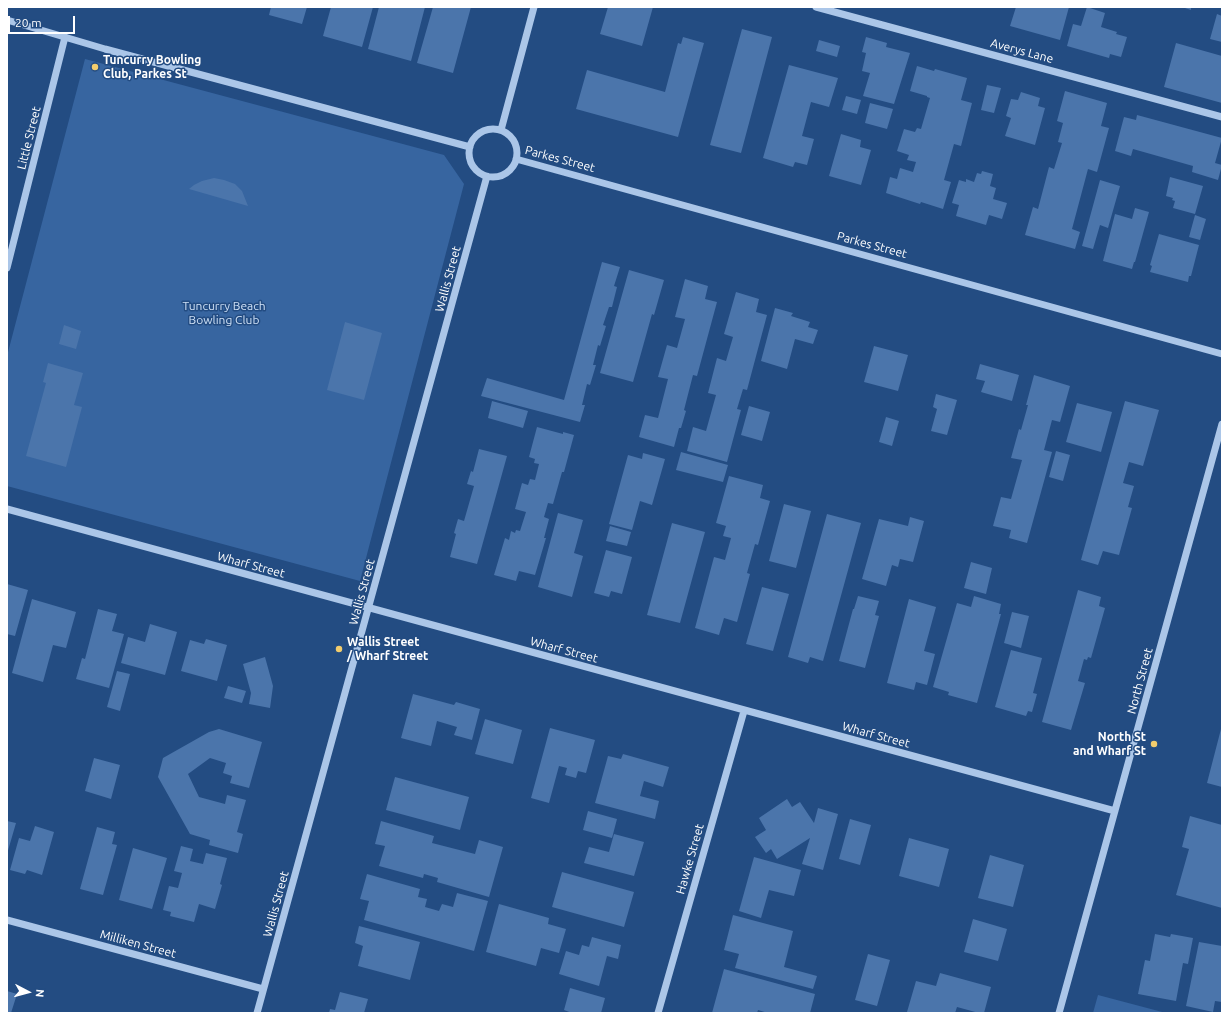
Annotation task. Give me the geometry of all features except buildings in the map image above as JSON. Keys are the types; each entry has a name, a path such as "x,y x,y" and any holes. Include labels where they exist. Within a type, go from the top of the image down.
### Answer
{"street":[{"path":"501,130 534,7"},
{"name":"Averys Lane","path":"816,7 1222,117"},
{"path":"7,20 105,49 470,147"},
{"name":"Little Street","path":"7,268 65,37"},
{"path":"486,130 501,130 512,139 516,145 516,159 509,171 502,175 491,176 480,173 475,168 471,162 470,147 473,140 486,130"},
{"name":"Parkes Street","path":"516,159 1222,354"},
{"name":"Wallis Street","path":"257,1013 491,176"},
{"name":"North Street","path":"1059,1013 1222,424"},
{"name":"Wharf Street","path":"7,509 1115,811"},
{"name":"Hawke Street","path":"658,1013 744,710"},
{"name":"Milliken Street","path":"7,920 263,989"}],"green space":[{"name":"Tuncurry Beach Bowling Club","path":"85,59 444,155 464,184 360,581 7,486 7,356"},
{"path":"1098,995 1166,1013 1093,1013"}],"place":[{"name":"Tuncurry Bowling Club, Parkes St","path":"95,67"},
{"name":"Wallis Street / Wharf Street","path":"339,649"},
{"name":"North St and Wharf St","path":"1154,744"}]}
